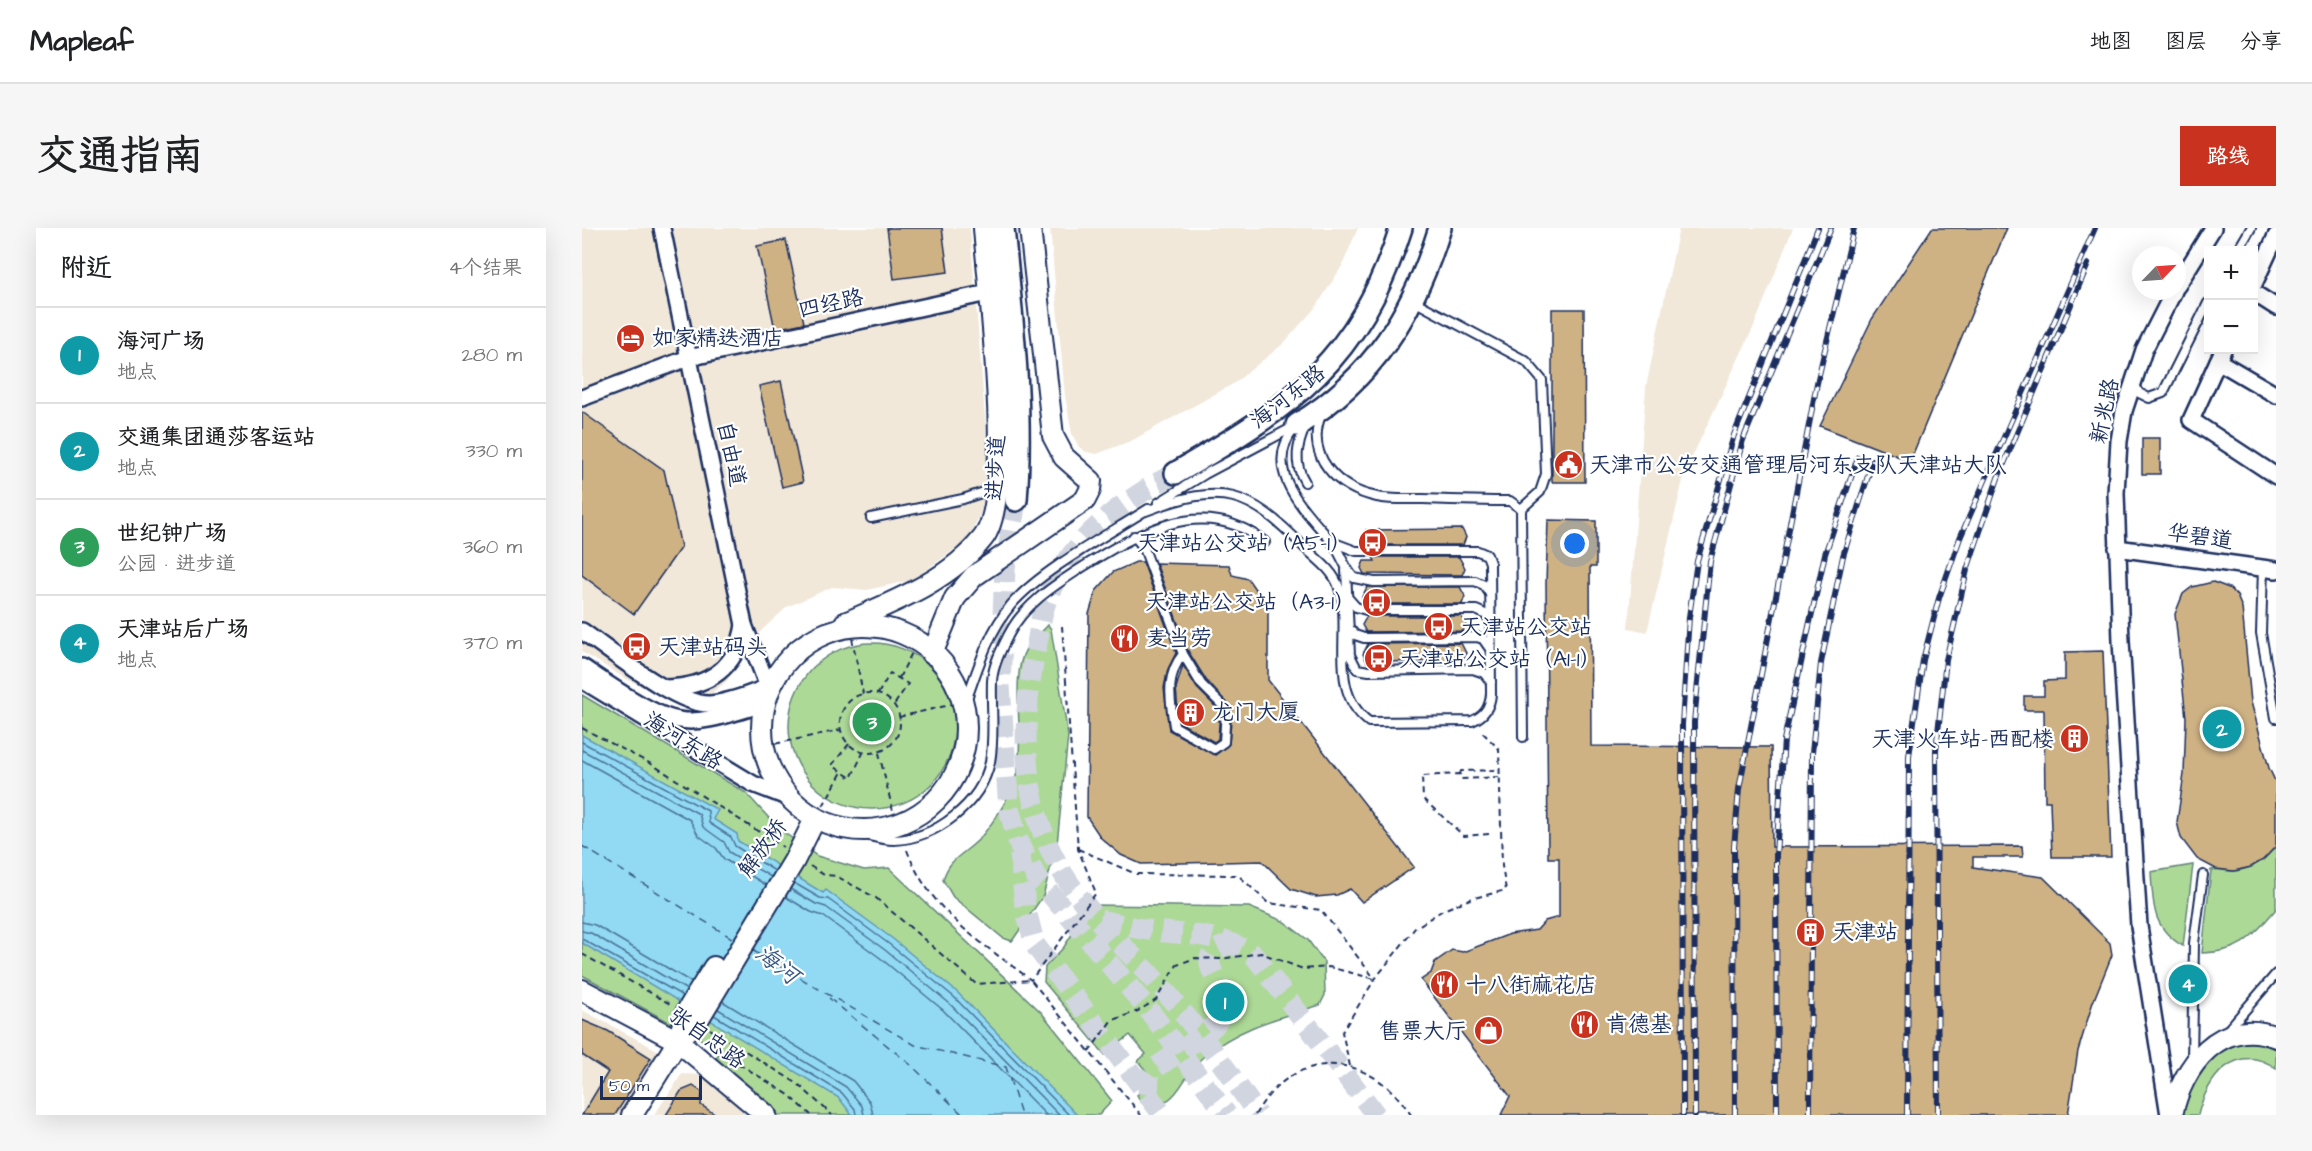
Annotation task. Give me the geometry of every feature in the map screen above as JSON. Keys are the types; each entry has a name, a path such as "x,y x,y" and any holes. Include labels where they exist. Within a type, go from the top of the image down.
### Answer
{"main road":[{"name":"进步道","path":"1003,228 1018,370 1019,460 1016,500"},
{"name":"海河东路","path":"1176,473 1221,447 1287,402 1332,362 1358,326 1380,287 1401,228"},
{"path":"1311,416 1366,371 1413,300 1440,228"}],"street":[{"name":"自由道","path":"662,228 744,625 767,695"},
{"name":"进步道","path":"767,695 789,656 799,647 812,638 845,625 928,584 984,538 990,525 997,487 998,401 984,228"},
{"path":"925,648 964,586 1001,557 1085,500 1090,490 1090,481 1064,457 1053,436 1030,228"},
{"path":"2186,272 2213,228"},
{"path":"2258,274 2276,236"},
{"name":"四经路","path":"582,399 688,357 988,292"},
{"path":"2258,296 2276,307"},
{"name":"新兆路","path":"2169,300 2155,324 2134,379 2118,441 2117,548 2139,926 2171,1115"},
{"path":"2276,395 2220,355 2191,420 2276,476"},
{"name":"华碧道","path":"2117,548 2269,569"},
{"path":"666,688 688,688 719,672 741,642 744,625"},
{"path":"767,695 765,746 776,778 787,797 815,819 838,829 858,833 899,832 938,797 953,777 966,743 966,701 947,669 925,648 890,631 845,625"},
{"name":"海河东路","path":"582,631 684,700 708,704 767,695"},
{"name":"海河东路","path":"582,667 654,710 679,721 700,720 767,695"},
{"name":"海河东路","path":"582,680 753,784 787,797"},
{"name":"解放桥","path":"632,1115 790,855 815,819"},
{"name":"张自忠路","path":"582,990 678,1041 766,1115"},
{"path":"2171,1115 2180,1086 2192,1065 2220,1039 2245,1031 2276,1037"}],"lane":[{"path":"2240,246 2251,228"},
{"path":"1413,300 1526,361 1542,380 1546,474 1540,492 1521,508"},
{"path":"2134,379 2136,389 2144,396 2156,397 2163,393 2204,311"},
{"path":"1311,416 1320,458 1329,471 1354,489 1380,498 1510,501 1521,508"},
{"path":"1305,482 1297,465 1297,454 1301,435 1311,416"},
{"path":"966,701 988,643 1012,605 1044,577 1205,474 1311,416"},
{"path":"1311,416 1287,442 1283,459 1285,478 1293,496 1332,542 1350,574 1362,581 1475,581 1484,585 1490,594"},
{"path":"871,518 963,499 997,487"},
{"path":"1146,511 1186,496 1207,494 1239,498 1265,510 1325,567 1338,586 1346,690 1364,718 1375,724 1472,722 1482,716 1488,707 1491,683 1490,563 1484,552 1356,551 1332,542"},
{"path":"1521,508 1522,737"},
{"path":"899,832 921,836 955,815 983,780 989,765 992,744 992,679 997,660 1020,617 1043,594 1134,536 1167,524 1202,520 1236,525 1265,542"},
{"path":"1134,536 1144,548 1183,654 1200,684 1226,709 1224,742 1214,749 1174,726 1171,702 1172,668 1183,654"},
{"path":"1346,565 1350,655 1358,669 1369,671 1473,669 1484,673 1491,683"},
{"path":"2269,569 2261,633 2276,718"},
{"path":"1347,597 1356,607 1366,610 1476,610 1485,614 1491,623"},
{"path":"1349,627 1355,635 1364,638 1477,637 1483,639 1491,650"},
{"path":"2192,1065 2194,943 2203,875"},
{"path":"2220,1039 2276,974"}],"path":[{"path":"845,625 863,694"},
{"path":"582,728 653,765 824,875 836,876 876,898 976,984 1031,980 1096,892 1078,849 1062,626"},
{"path":"899,678 925,648"},
{"path":"878,694 890,673 908,684 894,705"},
{"path":"863,694 878,694 894,705 899,717 899,733 895,741 879,753 863,753 849,744 840,730 843,710 849,701 863,694"},
{"path":"899,717 966,701"},
{"path":"1350,1066 1342,1032 1375,979 1415,928 1443,910 1470,899 1506,890 1502,866 1500,749 1472,722"},
{"path":"765,746 840,730"},
{"path":"849,744 832,765 851,778 863,753"},
{"path":"879,753 899,832 912,866 929,895 964,928 1031,980 1141,1115"},
{"path":"1489,834 1464,836 1423,799 1422,776 1460,774 1461,771 1500,770"},
{"path":"815,819 842,772"},
{"path":"1460,774 1461,779 1500,777"},
{"path":"1078,849 1136,874 1238,875 1268,903 1321,910 1375,979"},
{"path":"1089,1052 1111,1021 1138,1011 1156,1000 1177,965 1195,958 1220,959 1261,953 1303,969 1329,967 1375,979"},
{"path":"709,1045 789,1095 811,1115"},
{"path":"1255,1115 1272,1090 1295,1073 1322,1065 1350,1066 1376,1076 1397,1094 1411,1115"}],"shaded area":[{"path":"582,228 970,228 988,455 982,509 969,539 912,580 867,590 832,587 787,607 762,630 739,657 727,681 712,693 671,699 626,679 582,652"},
{"path":"1050,228 1358,228 1342,266 1316,307 1283,344 1233,384 1133,440 1097,454 1086,452 1079,447 1072,434 1065,396"},
{"path":"1679,228 1793,228 1755,324 1685,472 1647,632 1628,628 1646,387"},
{"path":"582,1010 659,1051 622,1115 582,1115"},
{"path":"682,1074 705,1075 746,1115 654,1115"}],"green space":[{"path":"1048,625 1051,629 1068,736 1057,844 1043,896 1012,941 1003,938 953,897 943,880 949,866 981,837 991,824 1014,782 1019,751 1018,678 1021,662 1028,646"},
{"path":"872,643 904,650 931,667 948,694 955,726 948,758 931,785 904,802 872,809 840,802 813,785 796,758 789,726 796,694 813,667 840,650"},
{"path":"582,695 746,793 779,829 817,856 864,870 889,868 1041,1012 1112,1101 1099,1115 750,1115 705,1075 721,1050 582,975"},
{"path":"2276,846 2276,909 2244,942 2227,950 2202,953 2211,870 2232,871 2253,866"},
{"path":"2193,865 2183,946 2165,931 2156,915 2151,872"},
{"path":"1093,905 1249,907 1283,921 1308,940 1324,962 1325,995 1320,1005 1243,1031 1215,1048 1194,1066 1171,1098 1154,1104 1141,1102 1137,1095 1154,1081 1138,1061 1146,1054 1130,1035 1105,1055 1044,982 1045,967 1064,947 1089,907"},
{"path":"2259,1040 2276,1046 2276,1068 2262,1061 2248,1059 2236,1061 2216,1076 2202,1101 2198,1115 2183,1115 2193,1084 2205,1063 2213,1055 2221,1048 2231,1044"}],"water":[{"name":"海河","path":"582,735 718,810 713,819 737,834 738,841 823,893 826,890 893,939 958,993 1077,1115 852,1115 839,1098 582,943"}],"building":[{"path":"887,228 942,228 948,272 894,279"},
{"path":"1932,228 2007,228 1910,461 1820,426 1872,319"},
{"path":"786,240 804,323 775,329 757,246"},
{"path":"1552,309 1584,309 1585,482 1552,482"},
{"path":"781,381 803,482 782,487 759,386"},
{"path":"582,412 664,470 681,547 634,614 582,575"},
{"path":"2142,438 2160,438 2160,474 2142,474"},
{"name":"天津站","path":"1548,520 1596,521 1596,567 1590,567 1591,746 1771,747 1772,847 2022,846 2023,857 1973,857 1973,867 2043,877 2110,943 2112,955 2093,1002 2078,1051 2068,1115 1501,1115 1510,1096 1421,980 1431,973 1435,962 1452,950 1463,952 1510,934 1537,930 1545,921 1559,917 1559,858 1548,858 1546,583"},
{"path":"1462,529 1466,537 1463,545 1367,545 1363,537 1366,530"},
{"path":"1373,557 1459,557 1465,568 1462,575 1364,574 1361,568 1364,561 1375,561"},
{"name":"龙门大厦","path":"1136,562 1143,562 1176,653 1168,669 1164,688 1169,730 1215,755 1229,744 1232,709 1206,680 1188,651 1156,563 1229,565 1232,575 1248,579 1257,592 1258,600 1268,604 1268,680 1414,867 1362,902 1350,889 1337,895 1316,897 1291,889 1262,861 1141,864 1121,855 1101,838 1087,817 1089,614 1096,591 1113,572"},
{"path":"2213,582 2229,588 2237,596 2242,608 2251,702 2269,768 2276,783 2276,846 2263,860 2251,867 2234,871 2216,869 2197,859 2181,838 2177,822 2184,774 2186,718 2175,614 2183,594 2192,587"},
{"path":"1367,587 1460,587 1465,596 1462,604 1367,604 1362,597"},
{"path":"1367,616 1461,616 1466,625 1463,631 1366,632 1362,625"},
{"path":"1461,643 1466,653 1463,661 1367,662 1363,654 1368,644"},
{"name":"天津火车站-西配楼","path":"2103,651 2111,857 2052,857 2050,801 2045,801 2044,710 2024,710 2024,696 2044,696 2044,681 2065,680 2065,652"},
{"path":"1183,665 1197,688 1220,711 1218,739 1214,742 1179,722 1176,688"},
{"path":"870,708 876,709 884,717 884,729 876,737 870,738 864,737 856,729 855,723 856,717 864,709"},
{"path":"582,1020 608,1031 651,1058 615,1115 582,1115 608,1072 582,1055"},
{"path":"693,1086 702,1092 701,1105 716,1115 666,1115 681,1091"}],"ferry route":[{"path":"582,846 735,940"},
{"path":"752,950 915,1045 1006,1067 1021,1115"},
{"path":"829,998 911,1065 963,1115"}],"tunnel":[{"path":"1176,473 1134,497 1096,527 1065,564 1053,585 1043,613 1031,677 1027,706 1027,763 1038,818 1048,845 1073,889 1192,1024 1258,1115"},
{"path":"1016,500 1005,569 1000,686 1009,809 1020,847 1037,878 1151,1013 1227,1115"},
{"path":"1020,854 1025,907 1035,945 1163,1115"},
{"path":"1100,920 1142,929 1218,939 1254,955 1376,1115"},
{"path":"1148,1094 1149,1076 1154,1069 1198,1039 1217,1022 1223,999 1210,959 1213,953 1221,947 1235,943"}],"railway":[{"path":"1683,1115 1682,724 1689,617 1697,561 1734,435 1818,228"},
{"path":"1695,1115 1694,722 1710,561 1743,440 1831,228"},
{"path":"1735,1115 1734,847 1739,789 1817,383 1854,228"},
{"path":"1907,1115 1909,756 1923,660 1939,598 1960,538 2095,228"},
{"path":"1938,1115 1936,750 1946,660 1967,570 1998,478 2088,264"},
{"path":"1777,1115 1776,855 1784,740 1825,554 1858,457"},
{"path":"1810,1115 1812,753 1821,663 1843,556 1873,460"}],"place":[{"name":"如家精迭酒店","path":"631,338"},
{"name":"天津市公安交通管理局河东支队天津站大队","path":"1568,465"},
{"name":"天津站公交站（A5-1）","path":"1373,543"},
{"name":"天津站公交站（A3-1）","path":"1377,602"},
{"name":"天津站公交站","path":"1439,627"},
{"name":"麦当劳","path":"1125,638"},
{"name":"天津站码头","path":"637,647"},
{"name":"天津站公交站（A1-1）","path":"1378,659"},
{"name":"龙门大厦","path":"1191,712"},
{"name":"世纪钟广场","path":"872,722"},
{"name":"交通集团通莎客运站","path":"2222,729"},
{"name":"天津火车站-西配楼","path":"2075,739"},
{"name":"天津站","path":"1811,932"},
{"name":"天津站后广场","path":"2188,984"},
{"name":"十八街麻花店","path":"1444,985"},
{"name":"海河广场","path":"1225,1002"},
{"name":"肯德基","path":"1585,1024"},
{"name":"售票大厅","path":"1488,1031"}]}
